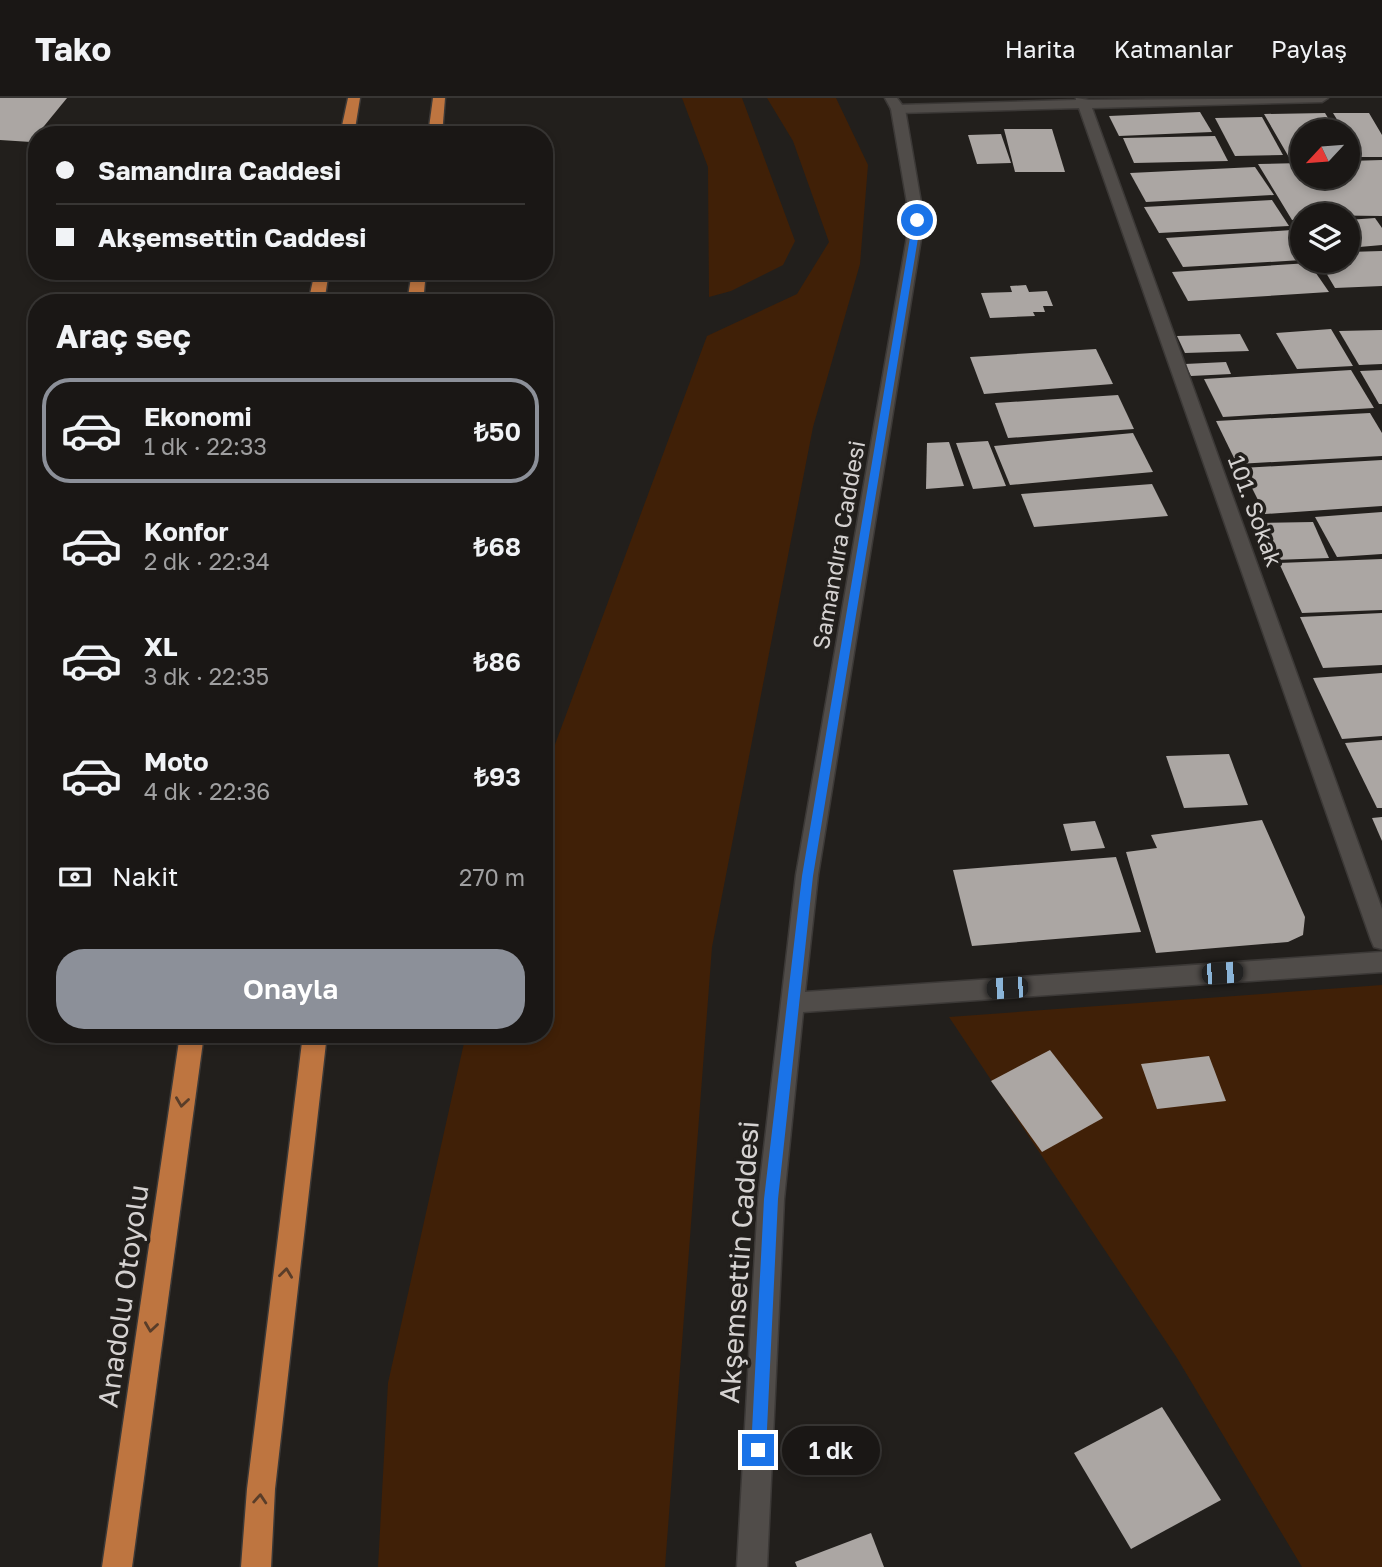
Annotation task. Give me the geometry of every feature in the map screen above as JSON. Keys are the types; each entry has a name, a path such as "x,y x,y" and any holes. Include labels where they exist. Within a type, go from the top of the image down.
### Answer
{"highway":[{"path":"349,126 354,98"},
{"path":"436,126 439,98"},
{"name":"Anadolu Otoyolu","path":"117,1567 191,1043"},
{"path":"256,1567 261,1489 314,1043"}],"main road":[{"path":"895,104 1322,98"},
{"name":"101. Sokak","path":"1083,101 1382,940"},
{"name":"Samandıra Caddesi","path":"793,1003 807,876 917,220 895,104"},
{"path":"793,1003 1382,962"},
{"name":"Akşemsettin Caddesi","path":"752,1567 771,1199 793,1003"}],"shaded area":[{"path":"682,98 742,98 795,241 783,265 731,291 709,297 708,167"},
{"path":"767,98 836,98 868,165 860,264 813,427 712,947 665,1567 378,1567 388,1383 464,1043 553,1043 553,750 707,336 797,294 829,242 793,141"},
{"path":"1382,985 1382,1567 1302,1567 1177,1358 949,1017"}],"building":[{"path":"0,98 67,98 44,126 28,126 28,142 0,140"},
{"path":"1200,112 1212,132 1119,136 1109,116"},
{"path":"1325,113 1329,119 1290,119 1290,159 1264,114"},
{"path":"1333,113 1369,113 1382,135 1382,157 1360,157 1360,119 1337,119"},
{"path":"1262,117 1283,155 1235,156 1215,118"},
{"path":"1004,129 1052,129 1065,172 1015,172"},
{"path":"1001,134 1011,163 977,164 968,135"},
{"path":"1215,136 1228,161 1134,163 1123,138"},
{"path":"1382,160 1382,216 1360,216 1360,203 1290,203 1290,217 1258,164 1290,163 1290,189 1360,189 1360,161"},
{"path":"1255,167 1274,195 1146,202 1130,173"},
{"path":"1272,200 1289,226 1159,233 1144,207"},
{"path":"1375,218 1382,228 1382,245 1360,247 1360,219"},
{"path":"1290,230 1290,261 1183,267 1166,238"},
{"path":"1382,251 1382,286 1335,288 1326,273 1360,273 1360,252"},
{"path":"1290,264 1290,273 1316,273 1329,292 1188,301 1172,272"},
{"path":"1026,285 1029,292 1047,291 1053,306 1043,306 1045,312 1033,312 1035,316 990,318 981,293 1012,292 1010,286"},
{"path":"1331,329 1353,366 1297,369 1276,333"},
{"path":"1382,330 1382,364 1359,365 1339,331"},
{"path":"1240,334 1249,351 1185,353 1177,336"},
{"path":"1096,349 1113,384 984,394 970,357"},
{"path":"1226,362 1231,374 1191,376 1185,364"},
{"path":"1351,370 1374,408 1223,417 1204,379"},
{"path":"1382,370 1382,404 1379,404 1360,371"},
{"path":"1118,395 1134,429 1008,438 995,403"},
{"path":"1370,413 1382,433 1382,456 1237,464 1216,421"},
{"path":"1133,433 1153,472 1010,485 994,446"},
{"path":"988,441 1006,486 973,489 956,443"},
{"path":"949,442 964,486 926,489 927,443"},
{"path":"1382,460 1382,506 1265,514 1242,468"},
{"path":"1152,484 1168,516 1034,527 1021,494"},
{"path":"1382,512 1382,554 1337,557 1315,517"},
{"path":"1313,522 1329,558 1274,560 1259,523"},
{"path":"1382,559 1382,610 1302,613 1279,563"},
{"path":"1382,613 1382,665 1323,668 1300,617"},
{"path":"1382,673 1382,736 1342,739 1313,678"},
{"path":"1382,740 1382,808 1377,808 1345,743"},
{"path":"1229,754 1248,805 1184,808 1166,756"},
{"path":"1382,817 1382,841 1372,818"},
{"path":"1262,820 1305,917 1303,935 1288,942 1156,953 1126,852 1157,848 1151,835"},
{"path":"1095,821 1105,848 1071,851 1063,824"},
{"path":"1116,857 1141,932 972,946 953,870"},
{"path":"1050,1050 1103,1118 1042,1152 991,1081"},
{"path":"1209,1056 1226,1101 1157,1109 1141,1064"},
{"path":"1162,1407 1221,1500 1131,1549 1074,1453"},
{"path":"871,1533 884,1567 797,1567 795,1562"}],"route":[{"path":"758,1450 771,1199 807,876 917,220"}]}
